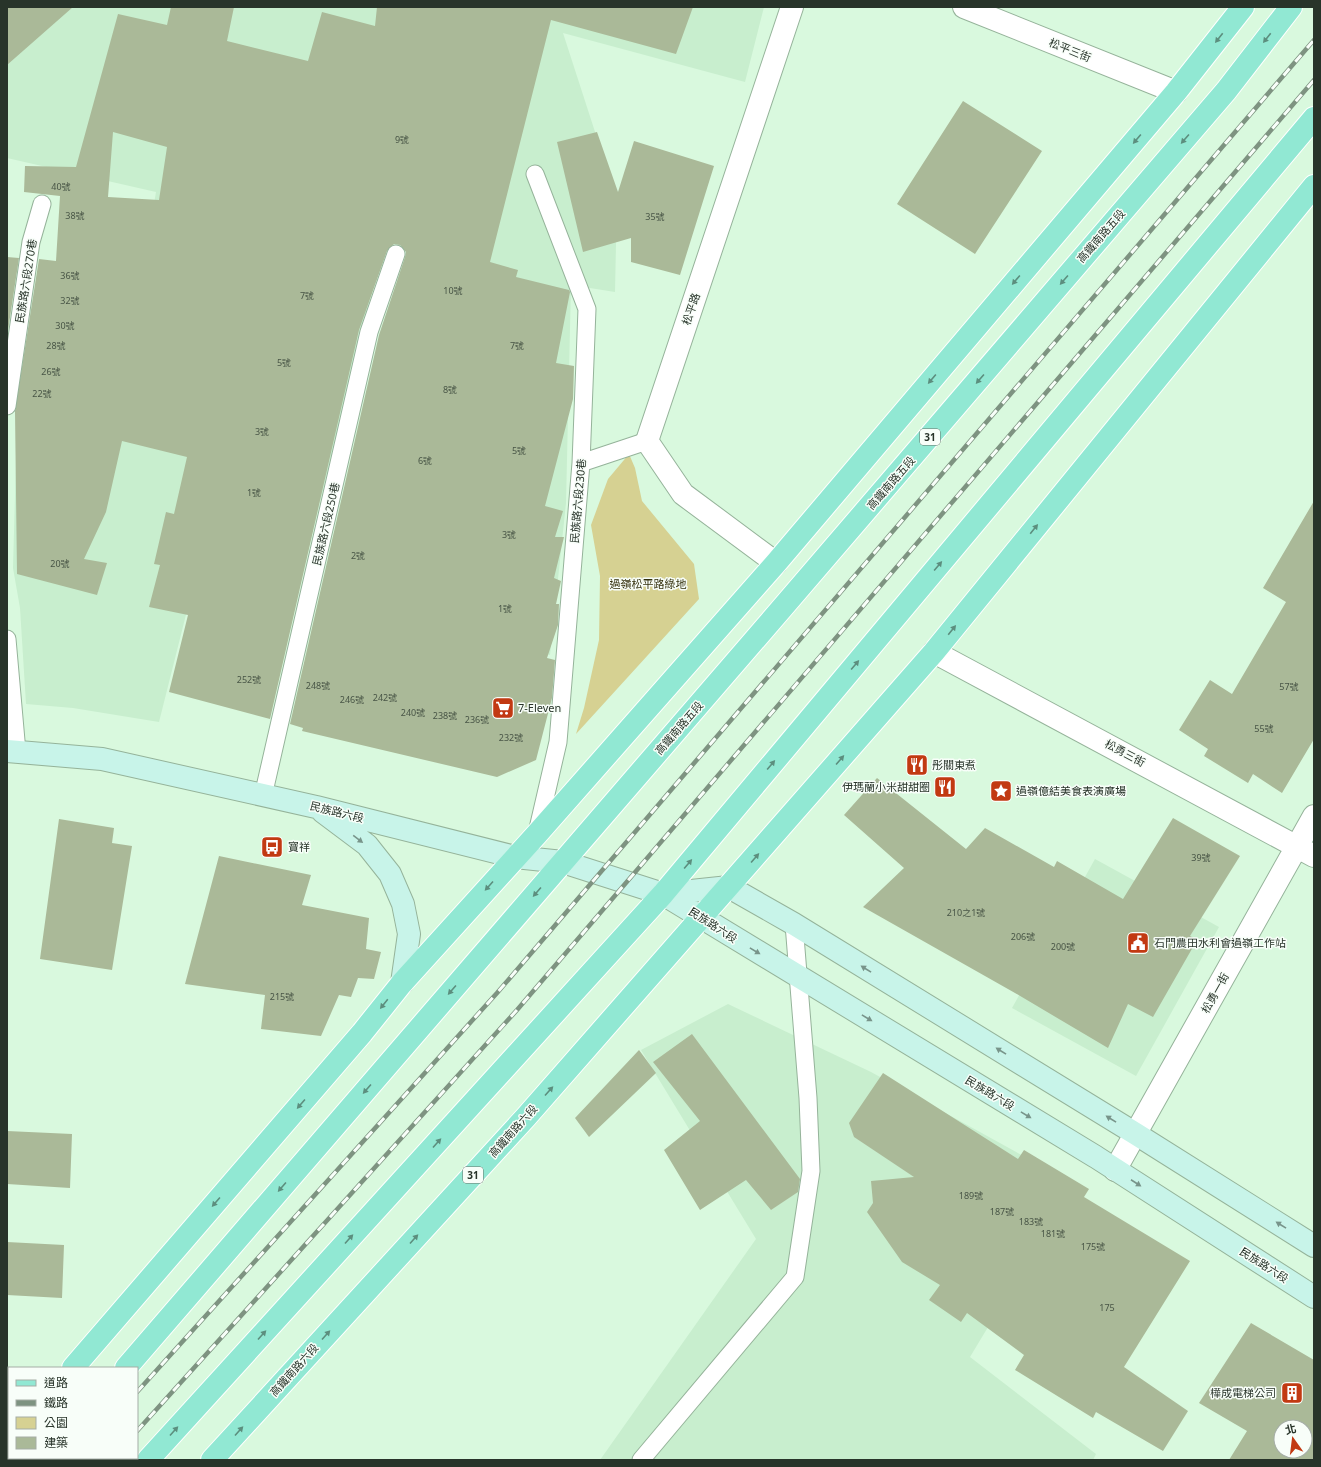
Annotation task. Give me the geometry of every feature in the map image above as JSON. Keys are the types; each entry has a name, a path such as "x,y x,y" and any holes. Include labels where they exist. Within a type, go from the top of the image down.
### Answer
{"main road":[{"path":"74,1367 356,1039 402,983 537,834 776,563 1176,92 1243,7"},
{"name":"高鐵南路五段","path":"563,862 810,577 1215,103 1291,7"},
{"path":"148,1460 663,894 1314,118"},
{"name":"31","path":"729,888 934,652 1314,186"},
{"name":"民族路六段","path":"12,752 102,759 227,786 515,857 563,862 663,894 703,917 798,977 1115,1170 1314,1297"},
{"path":"316,807 367,845 390,874 403,904 409,934 402,983"},
{"name":"31","path":"127,1367 563,862"},
{"path":"729,888 794,924 1136,1134 1314,1246"},
{"name":"民族路六段","path":"663,894 729,888"},
{"name":"高鐵南路六段","path":"212,1460 526,1117 729,888"}],"street":[{"name":"松平路","path":"647,441 792,7"},
{"name":"松平三街","path":"964,7 1176,92"},
{"path":"647,441 683,494 776,563"},
{"name":"松勇三街","path":"934,652 1305,850"},
{"name":"松勇一街","path":"1115,1170 1305,850 1314,816"}],"lane":[{"name":"民族路六段230巷","path":"536,174 587,309 581,464 558,742 537,834"},
{"name":"民族路六段270巷","path":"7,406 31,242 42,204"},
{"name":"民族路六段250巷","path":"263,796 369,332 396,254"},
{"path":"581,464 647,441"},
{"path":"7,640 12,752"},
{"path":"642,1460 795,1277 811,1171 808,1098 794,924"}],"shaded area":[{"path":"7,7 764,7 745,82 563,33 597,138 616,244 615,292 571,285 566,503 550,655 429,625 415,248 384,242 306,559 206,535 159,722 73,708 26,704 20,608 13,568 16,461 119,411 156,192 7,158"},
{"path":"1095,859 1219,927 1136,1076 1012,1008"},
{"path":"728,1004 871,1072 1074,1184 970,1357 1096,1454 1093,1460 600,1460 756,1239 641,1050"}],"green space":[{"name":"過嶺松平路綠地","path":"629,454 635,468 642,501 694,564 699,599 576,734 584,708 599,640 600,576 591,525 608,479"}],"building":[{"path":"7,7 73,7 7,65"},
{"path":"171,7 234,7 227,41 308,61 322,12 375,26 377,7 693,7 676,54 551,20 490,262 518,270 516,277 569,290 570,292 556,363 574,366 573,399 545,506 563,511 555,537 564,537 554,578 561,581 556,604 559,604 558,625 547,658 555,660 552,698 536,760 497,777 302,731 303,728 290,724 379,335 405,257 406,252 400,245 394,244 387,251 359,330 270,719 169,692 188,615 149,607 160,565 154,564 166,512 174,514 187,457 122,441 106,512 84,559 107,563 97,595 17,574 15,411 39,259 56,261 60,196 24,192 25,166 76,167 118,14 167,25","holes":["113,132 167,147 159,200 108,197"]},
{"path":"963,101 1042,151 975,254 897,204"},
{"path":"597,132 618,192 634,141 714,166 680,275 631,262 631,238 583,252 557,142"},
{"path":"7,257 19,258 7,337"},
{"path":"1314,501 1314,739 1282,793 1253,774 1248,783 1204,756 1208,749 1179,730 1210,680 1232,694 1286,602 1263,588"},
{"path":"877,778 966,849 985,828 1054,867 1057,861 1123,899 1173,818 1240,856 1190,936 1197,940 1153,1017 1128,1004 1108,1048 1015,993 863,907 904,868 844,815"},
{"path":"59,819 114,828 112,843 132,846 112,970 40,959"},
{"path":"219,856 311,875 302,905 369,918 366,949 381,952 374,979 358,978 351,997 339,995 321,1036 261,1029 265,995 185,984"},
{"path":"692,1034 800,1179 798,1192 771,1210 746,1180 700,1210 664,1150 700,1121 653,1062"},
{"path":"639,1050 656,1073 589,1137 575,1118"},
{"path":"883,1073 1018,1159 1024,1150 1089,1189 1084,1197 1190,1261 1124,1367 1188,1411 1163,1451 1096,1412 1093,1418 1015,1370 1024,1355 967,1313 961,1322 929,1300 940,1285 902,1262 867,1212 873,1203 871,1181 914,1177 854,1137 849,1123"},
{"path":"7,1131 72,1134 70,1188 7,1184"},
{"path":"7,1242 64,1245 62,1298 7,1295"},
{"path":"1251,1323 1314,1360 1314,1460 1229,1460 1247,1431 1199,1403"}],"railway":[{"path":"138,1391 497,993 1314,40"},
{"path":"138,1430 517,1010 1314,80"}],"place":[{"name":"7-Eleven","path":"503,708"},
{"name":"彤關東煮","path":"917,765"},
{"name":"伊瑪蘭小米甜甜圈","path":"945,787"},
{"name":"過嶺億結美食表演廣場","path":"1001,791"},
{"name":"寶祥","path":"272,847"},
{"name":"石門農田水利會過嶺工作站","path":"1138,943"},
{"name":"樺成電梯公司","path":"1292,1393"}]}
